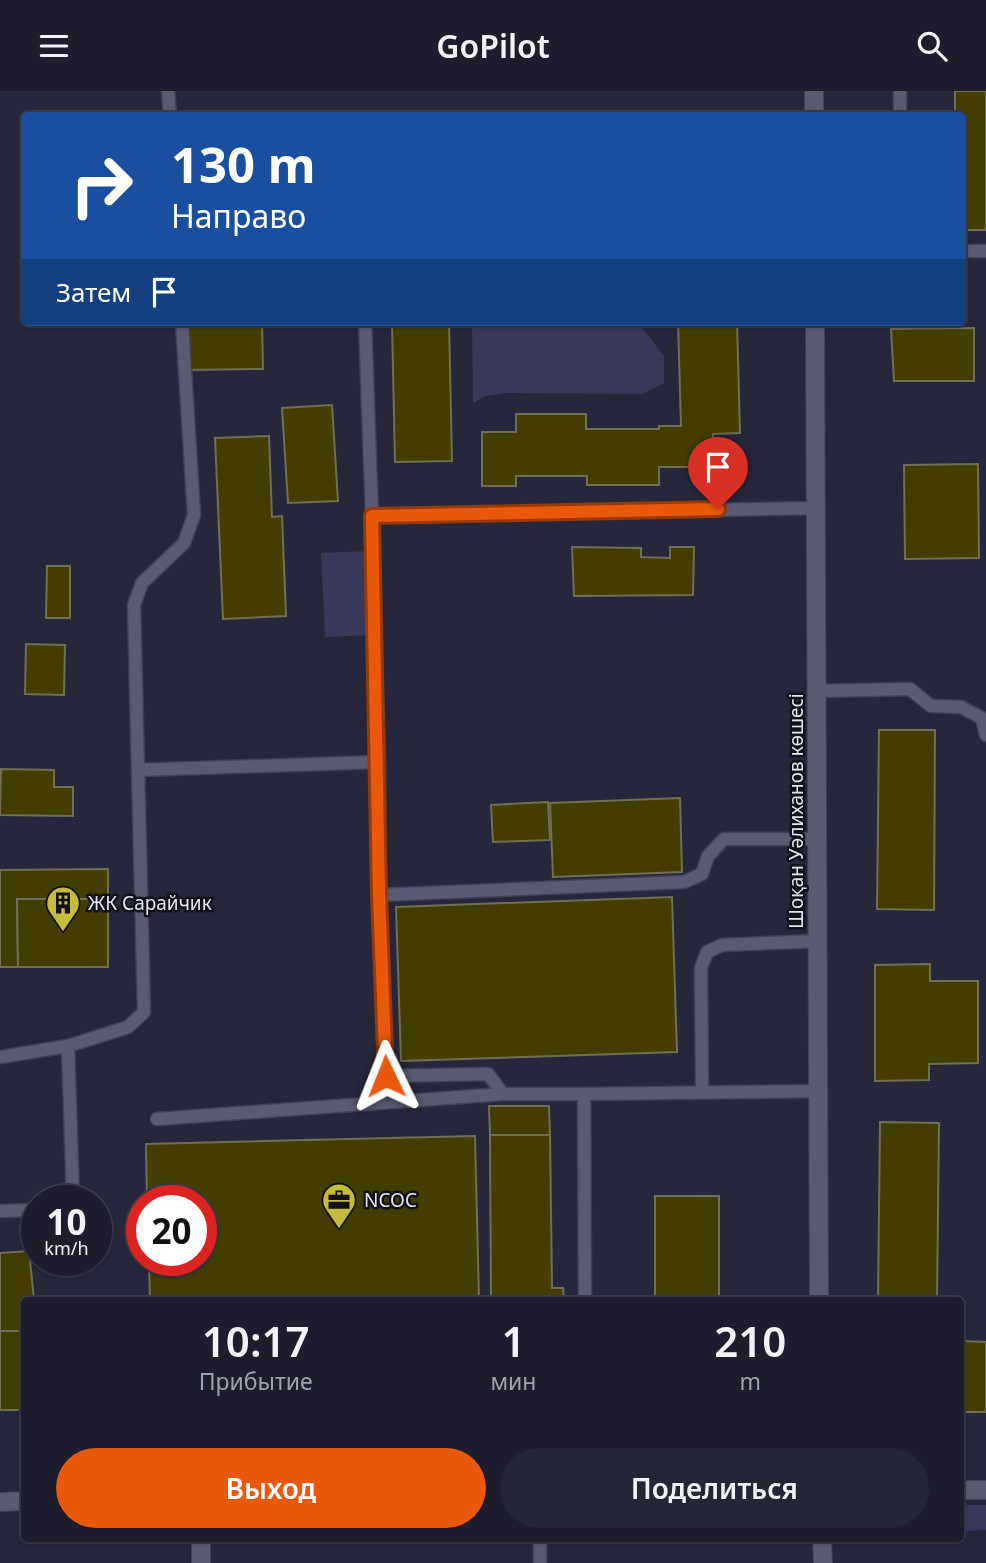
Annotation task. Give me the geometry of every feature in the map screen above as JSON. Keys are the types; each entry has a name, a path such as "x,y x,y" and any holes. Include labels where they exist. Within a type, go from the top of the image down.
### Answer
{"street":[{"path":"814,91 814,112"},
{"name":"Шоқан Уәлиханов көшесі","path":"815,326 820,1297"},
{"path":"964,1490 986,1490"},
{"path":"0,1501 21,1501"},
{"path":"201,1542 201,1563"},
{"path":"822,1542 822,1563"}],"lane":[{"path":"169,91 170,112"},
{"path":"900,91 900,112"},
{"path":"966,251 986,251"},
{"path":"0,1057 68,1046 128,1027 144,1012 134,605 142,583 184,543 194,515 182,326"},
{"path":"365,326 386,1076 488,1074 503,1094"},
{"path":"372,516 816,508"},
{"path":"817,691 909,689 931,706 961,707 982,718 986,735"},
{"path":"138,770 379,762"},
{"path":"379,895 684,882 702,874 708,856 724,839 818,839"},
{"path":"702,1092 701,968 708,952 722,945 818,941"},
{"path":"68,1046 73,1185"},
{"path":"157,1119 503,1094 818,1091"},
{"path":"584,1094 585,1297"},
{"path":"0,1211 21,1210"},
{"path":"540,1542 540,1563"}],"shaded area":[{"path":"472,326 641,326 664,356 664,383 642,394 507,393 485,396 473,403"},
{"path":"368,551 372,635 325,637 321,553"},
{"path":"964,1505 986,1505 986,1530 964,1531"}],"building":[{"path":"955,91 986,91 986,230 966,230 966,112 955,112"},
{"path":"185,326 262,326 263,369 186,370"},
{"path":"392,326 449,326 452,461 395,462"},
{"path":"678,326 737,326 740,433 713,434 713,467 659,467 659,485 587,485 587,476 516,476 516,486 482,486 482,432 516,432 516,414 586,414 586,429 659,429 659,426 681,426"},
{"path":"974,328 974,381 894,381 891,329"},
{"path":"332,405 338,501 288,503 282,408"},
{"path":"269,436 272,517 282,516 286,616 223,619 215,438"},
{"path":"978,464 979,558 905,559 904,465"},
{"path":"572,547 641,548 641,557 670,558 670,547 694,547 693,595 574,596"},
{"path":"47,566 70,566 70,618 46,618"},
{"path":"26,644 65,645 64,695 25,694"},
{"path":"879,730 935,730 934,910 877,909"},
{"path":"1,769 54,770 54,787 73,787 73,816 0,815"},
{"path":"680,798 682,872 553,877 550,803"},
{"path":"548,802 550,840 493,842 491,805"},
{"path":"108,869 108,899 17,899 18,967 0,967 0,870"},
{"path":"672,897 677,1052 401,1061 396,907"},
{"name":"ЖК Сарайчик","path":"17,899 108,899 108,967 18,967"},
{"path":"930,964 930,981 978,981 978,1063 929,1064 929,1080 875,1081 875,965"},
{"path":"489,1106 549,1106 550,1135 490,1135"},
{"path":"880,1122 939,1123 937,1297 878,1297"},
{"path":"490,1135 550,1135 552,1288 563,1288 564,1297 491,1297"},
{"name":"NCOC","path":"475,1136 479,1297 150,1297 149,1276 217,1276 217,1185 147,1185 146,1144"},
{"path":"655,1196 719,1196 719,1297 655,1297"},
{"path":"21,1252 21,1276 32,1276 34,1297 21,1297 21,1331 0,1331 0,1253"},
{"path":"0,1331 21,1331 21,1410 0,1410"},
{"path":"964,1341 986,1342 986,1412 964,1412"}],"place":[{"name":"ЖК Сарайчик","path":"63,933"},
{"name":"NCOC","path":"339,1230"}],"route":[{"path":"386,1076 379,895 379,762 372,516 718,509"}]}
